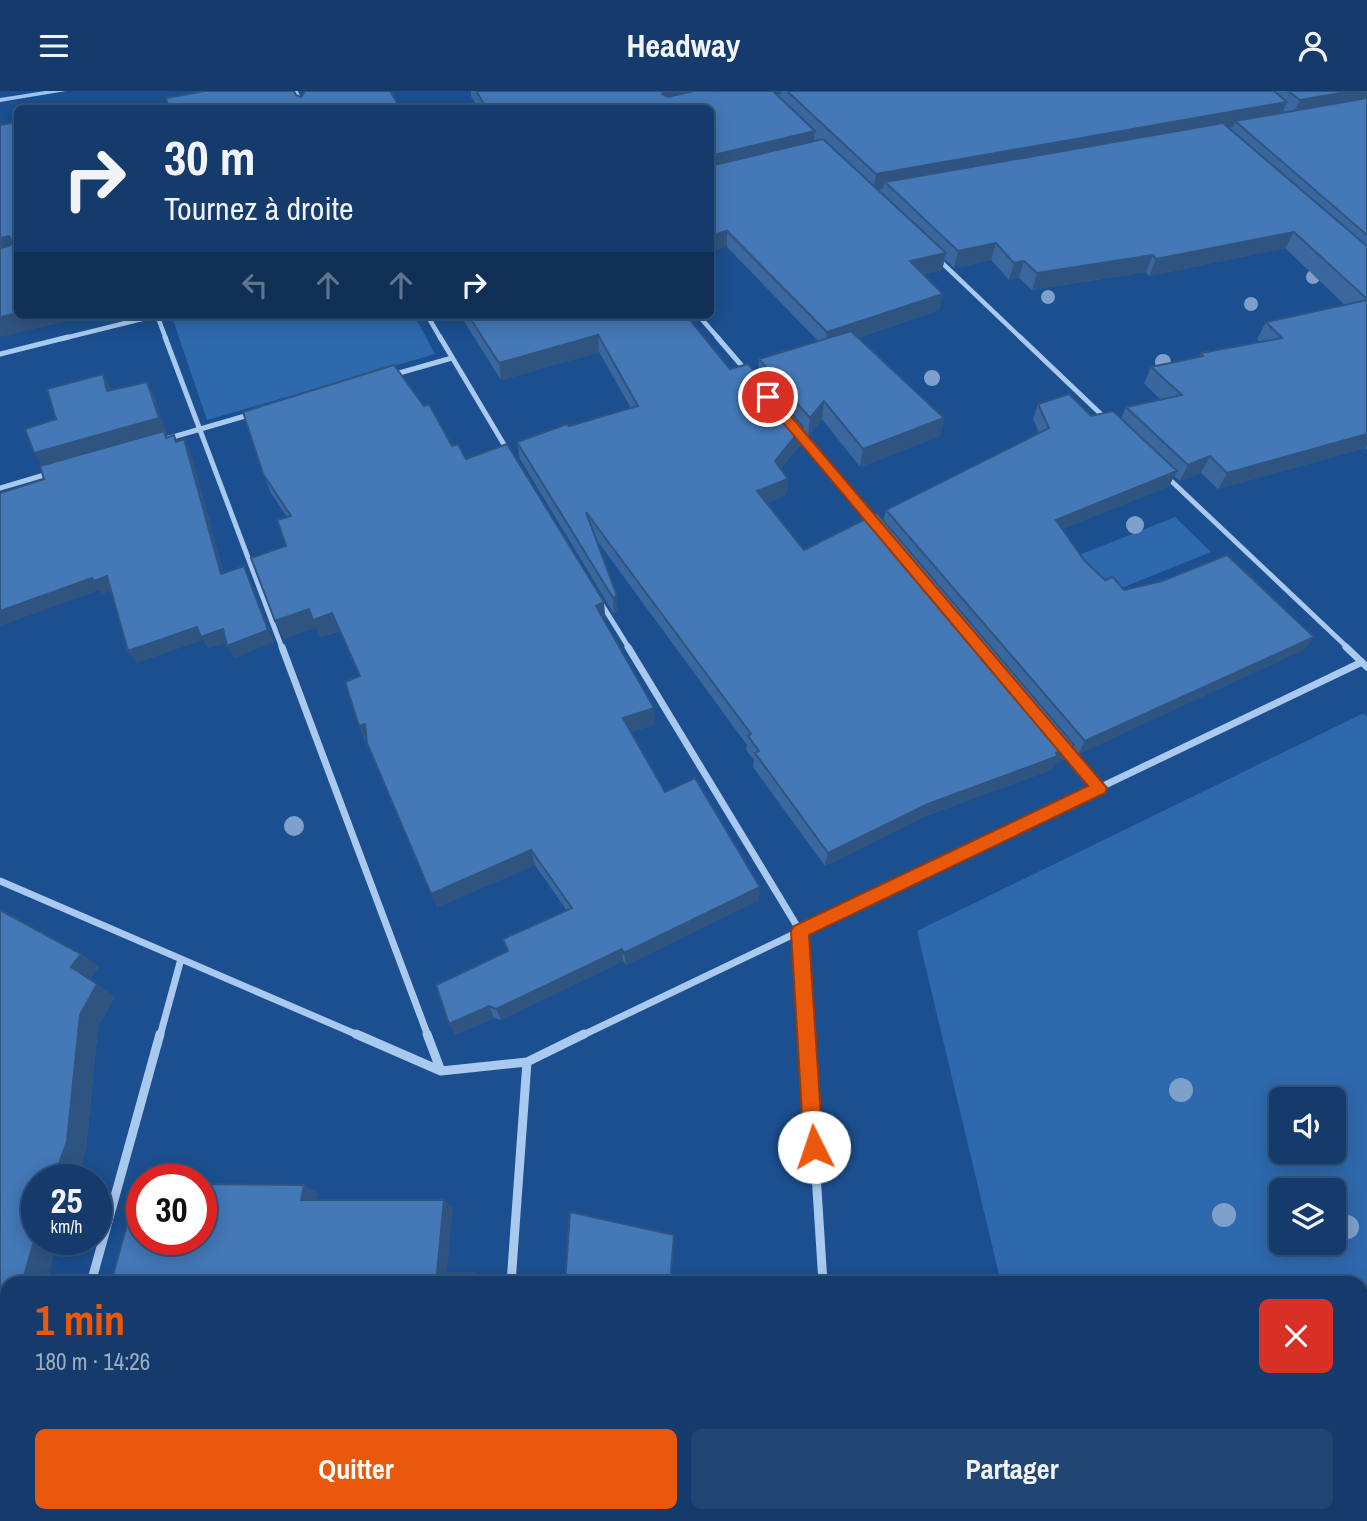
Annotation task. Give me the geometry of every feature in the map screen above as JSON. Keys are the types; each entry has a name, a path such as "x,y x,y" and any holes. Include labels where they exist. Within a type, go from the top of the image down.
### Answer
{"street":[{"path":"171,105 180,103"},
{"path":"932,253 1112,424"},
{"path":"0,354 142,319"},
{"path":"159,319 441,1071"},
{"path":"429,319 517,466"},
{"path":"701,319 752,378"},
{"path":"386,377 452,358"},
{"path":"160,441 266,411"},
{"path":"787,420 876,525"},
{"path":"0,488 53,472"},
{"path":"0,881 441,1071 527,1062 1364,664 1162,472"},
{"path":"597,597 800,931 822,1276"},
{"path":"1064,746 1099,788"},
{"path":"93,1276 181,959"},
{"path":"512,1276 527,1062"}],"shaded area":[{"path":"173,319 416,319 435,354 207,420"},
{"path":"1175,517 1211,552 1114,591 1079,555"},
{"path":"1364,713 1367,717 1367,1276 999,1276 917,931"}],"building":[{"path":"205,91 294,91 301,97 305,91 390,91 399,105 168,105 166,98"},
{"path":"476,91 664,91 662,94 668,97 694,91 773,91 815,131 714,155 714,105 485,105"},
{"path":"787,91 1274,91 1287,102 876,174"},
{"path":"1288,91 1352,91 1300,100"},
{"path":"1367,98 1367,235 1235,121"},
{"path":"14,123 14,314 0,317 0,248 13,242 9,236 0,238 0,125"},
{"path":"1223,123 1367,246 1367,299 1294,232 1156,259 1153,255 1037,273 1024,261 1014,263 996,243 958,251 885,182"},
{"path":"823,139 946,253 910,261 943,294 827,332 727,231 714,235 714,165"},
{"path":"1367,300 1367,434 1227,473 1210,456 1188,465 1126,407 1182,395 1151,367 1203,356 1201,353 1282,338 1266,322"},
{"path":"471,319 689,319 730,369 748,364 803,427 775,461 788,479 757,491 804,550 877,513 1074,745 1056,753 1058,756 928,804 828,853 755,753 759,751 748,736 751,734 586,512 617,596 613,598 517,442 567,424 569,426 638,406 598,335 499,363"},
{"path":"851,331 944,418 863,449 824,401 810,418 759,359"},
{"path":"394,365 424,406 429,404 452,446 458,444 466,459 507,444 604,602 596,606 654,708 623,718 665,792 695,778 760,887 624,953 622,949 496,1009 489,1006 449,1024 436,985 508,951 503,939 572,908 531,850 431,894 367,743 365,724 359,726 345,682 360,676 332,613 313,620 309,609 275,621 251,558 286,546 277,520 291,516 263,474 243,412"},
{"path":"103,374 107,391 147,382 159,418 34,453 25,429 56,419 47,389"},
{"path":"1069,394 1091,416 1113,411 1177,471 1056,520 1084,560 1105,580 1113,577 1124,590 1162,581 1227,555 1314,637 1085,741 886,510 1049,428 1038,404"},
{"path":"164,431 166,438 174,435 176,442 184,439 221,574 244,566 268,630 227,646 223,629 201,637 197,627 128,651 107,576 94,581 92,578 0,611 0,493 44,479 40,466"},
{"path":"0,910 81,954 71,967 97,984 80,1015 67,1141 59,1164 21,1164 21,1255 30,1255 24,1276 0,1276"},
{"path":"217,1184 304,1185 301,1200 444,1200 437,1273 476,1273 476,1276 113,1276 126,1228 126,1255 217,1255"},
{"path":"570,1212 674,1235 671,1276 565,1276"}],"waterway":[{"path":"0,100 62,91"}],"route":[{"path":"768,397 1099,788 800,931 814,1147"}]}
